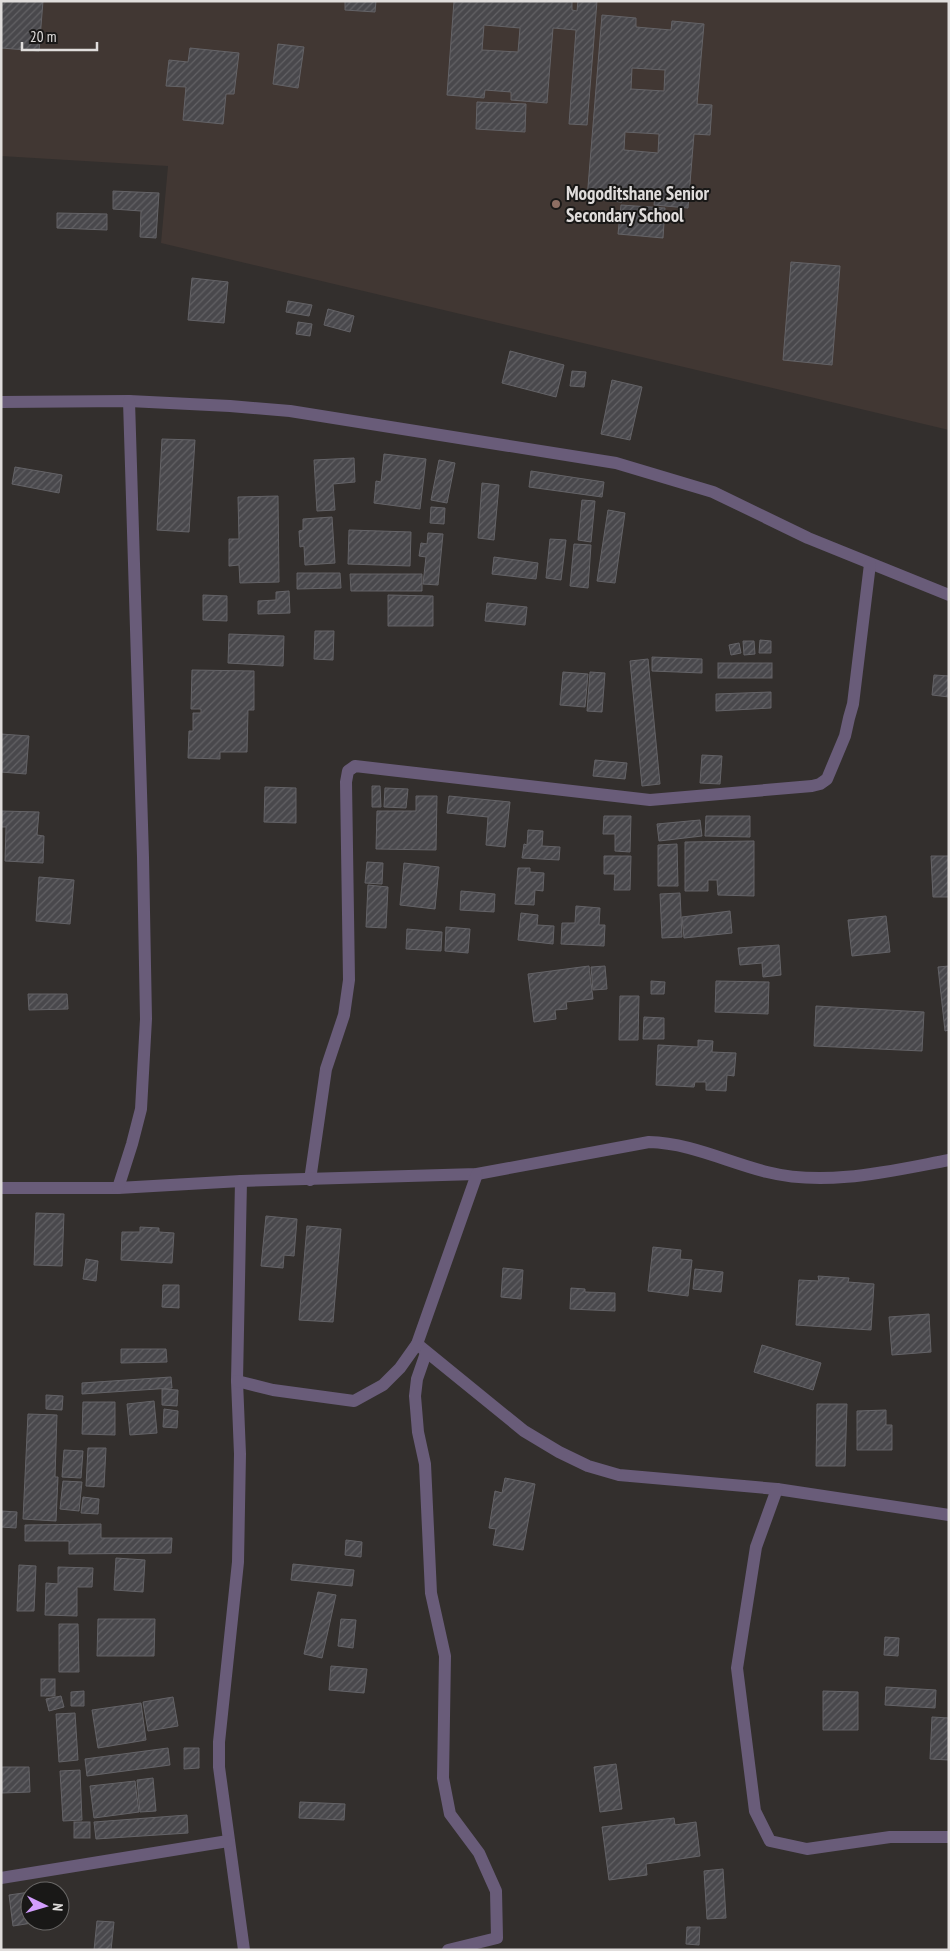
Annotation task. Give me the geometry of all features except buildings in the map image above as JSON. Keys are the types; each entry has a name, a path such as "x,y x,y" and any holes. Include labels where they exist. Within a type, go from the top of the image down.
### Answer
{"street":[{"path":"118,1188 132,1144 140,1109 146,1019 129,401"},
{"path":"1,402 129,401 290,411 616,463 713,492 808,538 949,595"},
{"path":"310,1180 326,1069 344,1015 349,980 346,782 348,771 355,766 650,800 668,800 820,784 827,779 841,745 853,704 870,564"},
{"path":"1,1188 118,1188 241,1181 477,1174 649,1142 684,1146 767,1172 795,1177 831,1178 897,1170 949,1160"},
{"path":"448,1950 497,1938 496,1891 479,1853 450,1814 443,1778 445,1656 431,1593 426,1464 418,1432 415,1396 421,1349 477,1174"},
{"path":"241,1181 237,1381 240,1454 238,1562 219,1742 219,1767 244,1950"},
{"path":"237,1381 273,1390 354,1401 383,1386 421,1349"},
{"path":"421,1349 524,1431 559,1452 588,1466 619,1475 777,1489 949,1515"},
{"path":"777,1489 756,1547 738,1668 755,1811 770,1841 807,1849 890,1837 949,1836"},
{"path":"1,1878 228,1841"}],"shaded area":[{"name":"Mogoditshane Senior Secondary School","path":"1,1 949,1 949,430 161,243 168,166 1,156"}],"place":[{"name":"Mogoditshane Senior Secondary School","path":"556,204"}]}
